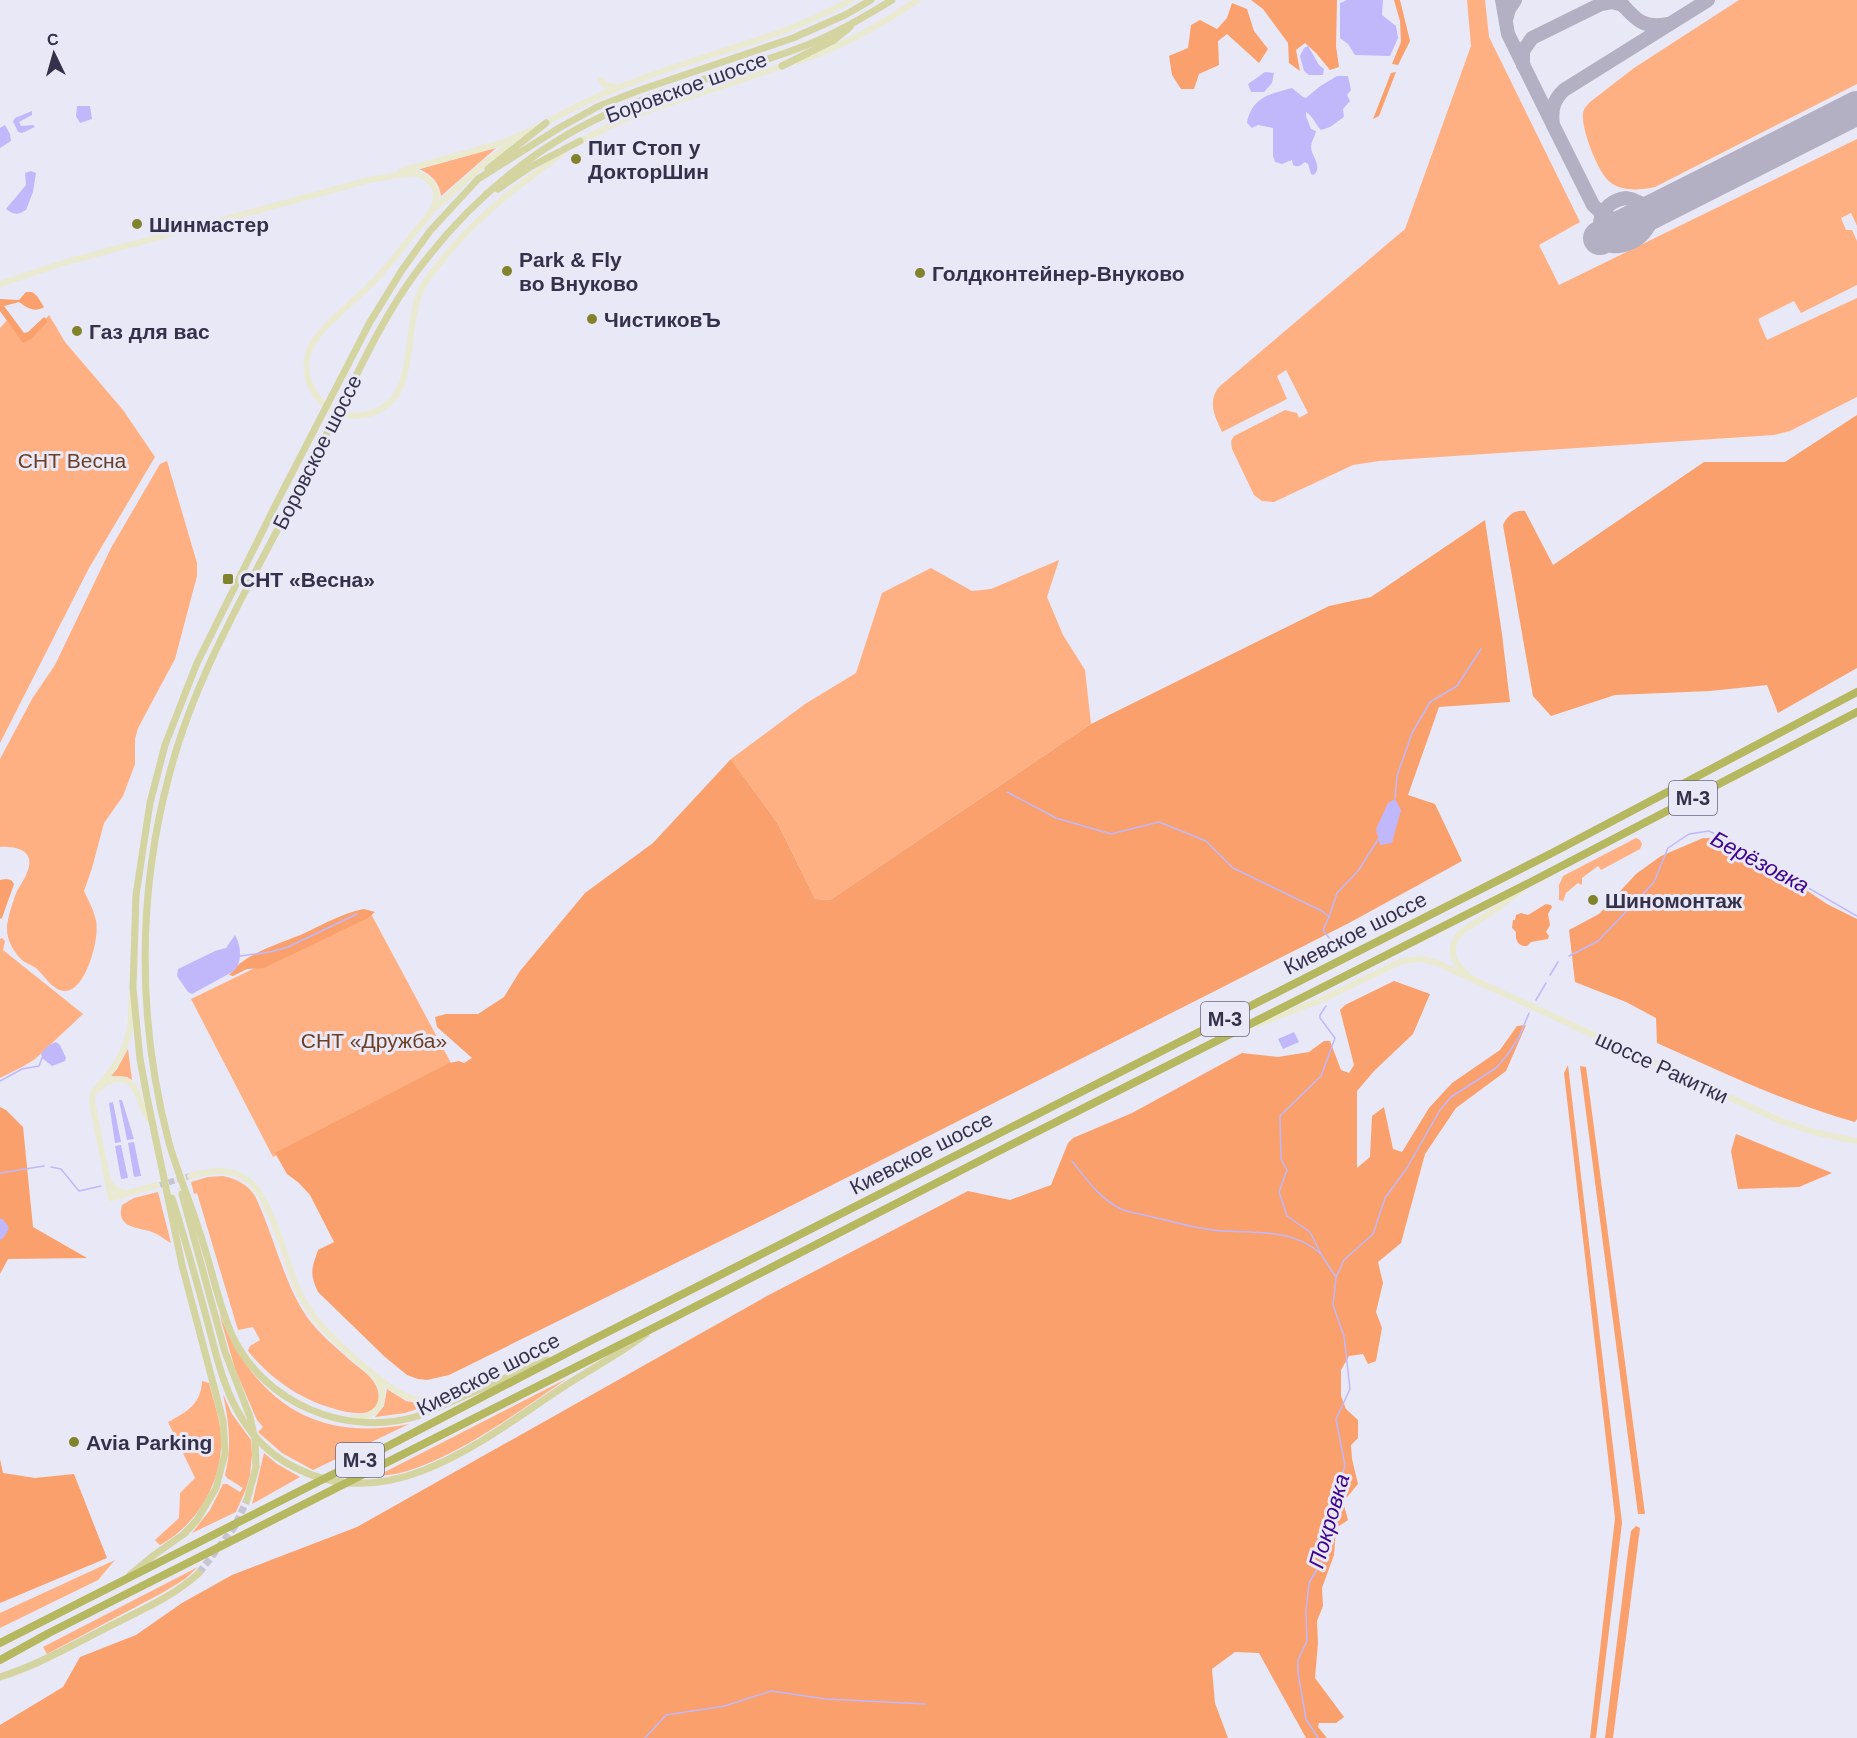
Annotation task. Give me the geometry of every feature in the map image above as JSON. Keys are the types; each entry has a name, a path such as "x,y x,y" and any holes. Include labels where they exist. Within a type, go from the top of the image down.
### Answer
{"highway":[{"name":"Киевское шоссе","path":"0,1643 1552,853 1857,692"},
{"name":"Киевское шоссе","path":"0,1660 49,1633 1529,883 1857,712"}],"main road":[{"path":"0,284 73,260 511,140 625,85 789,29 851,0"},
{"name":"Боровское шоссе","path":"166,1181 141,1065 133,988 136,895 146,825 161,757 192,675 276,504 370,322 402,270 430,231 478,179 597,107 793,38 845,15 872,0"},
{"name":"Боровское шоссе","path":"179,1178 153,1068 146,1000 147,904 166,787 176,751 199,688 222,637 385,320 407,284 449,232 504,178 537,153 573,131 606,115 657,94 801,47 858,21 892,0"},
{"path":"480,200 536,163 614,124 837,47 879,25 918,0"},
{"path":"782,66 839,36 858,21"},
{"path":"590,100 599,90 601,80 605,85 611,87 625,85"},
{"path":"478,179 498,160 546,123"},
{"path":"546,123 493,157 432,212 368,288 317,336 308,353 307,372 312,389 333,411 352,416 370,414 387,405 395,396 404,377 414,310 419,294 429,277 474,223 508,193 580,141"},
{"path":"375,179 411,173 420,174 432,184 437,194 432,212"},
{"name":"шоссе Ракитки","path":"1472,979 1461,970 1452,956 1453,943 1461,932 1502,905 1529,883"},
{"name":"шоссе Ракитки","path":"1230,1034 1320,1000 1402,961 1423,959 1437,963 1781,1122 1817,1133 1857,1141"},
{"path":"133,988 130,1029 125,1046 117,1063 94,1090 93,1107 111,1198 157,1185"},
{"path":"92,1098 106,1082 116,1079 126,1081 137,1090 152,1123"},
{"path":"190,1176 210,1171 226,1171 241,1175 255,1186 266,1206 297,1286 308,1307 324,1328 372,1373 401,1394 423,1401 445,1400 469,1394"},
{"path":"179,1178 202,1239 223,1310 239,1348 255,1370 281,1393 307,1409 332,1418 362,1423 402,1420 427,1413 590,1341"},
{"path":"179,1178 185,1208 225,1352 249,1415 255,1440 256,1467 247,1500"},
{"path":"166,1181 227,1389 245,1423 264,1446 285,1462 322,1479 343,1483 383,1482 449,1460 629,1347 655,1326"},
{"path":"128,1577 151,1557 184,1534 197,1520 216,1488 225,1453 223,1421 182,1265 166,1181"},
{"path":"332,1418 360,1418 376,1410 382,1400 382,1393 380,1384 372,1373"},
{"path":"0,1677 27,1668 154,1603 199,1574"}],"green space":[{"path":"1467,0 1485,0 1489,37 1580,222 1539,245 1559,285 1857,139 1857,226 1851,213 1841,218 1846,230 1852,230 1857,241 1857,285 1801,313 1794,301 1758,319 1767,340 1857,298 1857,397 1790,431 1774,435 1379,461 1353,465 1274,502 1262,501 1254,495 1232,449 1231,441 1234,436 1285,410 1297,413 1299,418 1308,413 1286,370 1277,376 1287,399 1222,432 1213,410 1215,393 1219,387 1405,229 1471,46"},
{"path":"1739,0 1857,0 1857,84 1655,187 1626,189 1610,182 1596,161 1588,142 1583,118 1585,107 1634,68"},
{"path":"496,148 441,196 434,180 419,169"},
{"name":"СНТ Весна","path":"49,315 65,342 123,410 155,457 89,568 0,743 0,328 8,319 26,341"},
{"path":"167,461 197,563 197,576 175,659 138,728 135,739 135,764 123,796 104,823 84,891 94,913 97,929 90,962 73,989 65,991 53,986 36,968 24,962 13,949 8,938 7,926 11,910 17,891 27,873 29,858 22,851 12,847 0,847 0,759 32,699 55,665 111,548 160,464"},
{"path":"1059,560 1047,597 1063,635 1085,670 1091,724 830,900 815,899 778,824 731,759 805,704 856,673 882,593 931,568 972,591 991,589"},
{"path":"1636,838 1642,844 1640,849 1601,870 1598,866 1582,878 1582,885 1578,883 1566,893 1563,901 1559,900 1559,885 1563,876"},
{"name":"СНТ «Дружба»","path":"370,912 451,1063 273,1157 191,999"},
{"path":"0,939 5,941 3,950 83,1014 35,1059 0,1078"},
{"path":"128,1049 132,1080 127,1077 111,1076 117,1069"},
{"path":"223,1176 249,1188 255,1196 285,1274 307,1317 323,1335 373,1380 378,1391 378,1399 377,1405 370,1411 347,1412 305,1397 280,1382 248,1351 250,1346 260,1340 253,1327 238,1330 197,1193 194,1194 191,1182"},
{"path":"158,1192 171,1243 152,1232 128,1225 122,1218 122,1205 134,1198"},
{"path":"219,1313 233,1344 250,1370 269,1391 292,1408 316,1420 344,1427 375,1428 409,1424 313,1470 282,1453 258,1432 263,1427 257,1420 235,1369"},
{"path":"568,1378 502,1423 450,1453 425,1465 400,1473 377,1476"},
{"path":"202,1381 209,1383 221,1433 221,1450 214,1482 207,1498 187,1525 160,1545 155,1540 179,1518 180,1493 195,1478 168,1422 192,1406 199,1396"},
{"path":"387,1389 406,1401 429,1405 405,1413 375,1417 384,1406"},
{"path":"223,1394 232,1414 251,1440 250,1475 236,1512 192,1533 210,1510 223,1484 240,1492 243,1488 225,1475 229,1434"},
{"path":"264,1453 277,1464 300,1477 252,1504"},
{"path":"115,1560 98,1580 0,1628 0,1613"},
{"path":"198,1567 185,1579 162,1593 47,1654 43,1647"}],"shaded area":[{"path":"1251,0 1337,0 1336,46 1339,67 1330,70 1305,43 1296,50 1300,71 1289,63 1288,43 1263,9"},
{"path":"1347,0 1383,0 1382,15 1396,26 1398,38 1390,56 1355,55 1348,44 1340,38 1340,3"},
{"path":"1394,0 1400,0 1410,41 1398,65 1392,64 1401,42 1400,21"},
{"path":"1232,3 1247,9 1254,31 1268,49 1259,63 1227,34 1218,41 1219,65 1199,74 1194,89 1181,89 1172,75 1169,56 1188,48 1191,25 1200,20 1217,29 1227,18"},
{"path":"1308,46 1319,65 1324,69 1323,75 1309,75 1304,71 1300,56 1304,48"},
{"path":"1265,72 1274,73 1272,83 1264,92 1251,92 1248,84"},
{"path":"1396,72 1379,116 1373,119 1391,73"},
{"path":"1337,76 1348,76 1351,90 1347,95 1350,101 1343,109 1344,117 1330,127 1321,130 1306,112 1311,129 1316,131 1311,146 1317,164 1314,175 1311,174 1305,162 1296,166 1293,165 1292,160 1282,164 1275,162 1273,128 1258,125 1252,128 1247,123 1253,107 1269,95 1292,88 1306,98"},
{"path":"77,106 90,106 92,119 80,123 76,116"},
{"path":"32,111 32,115 19,122 21,126 33,125 35,127 22,133 18,132 13,121 15,118"},
{"path":"5,125 11,141 0,148 0,128"},
{"path":"31,171 36,173 33,192 26,210 16,214 11,212 6,209 26,185 25,173"},
{"path":"26,292 32,292 37,296 44,307 34,310 19,302 4,306 24,333 45,317 47,322 32,338 23,343 0,311 0,299 19,300"},
{"path":"1857,415 1857,668 1778,713 1767,685 1710,691 1615,695 1551,716 1533,696 1503,525 1509,516 1518,511 1525,511 1553,565 1704,462 1785,462"},
{"path":"1485,520 1510,702 1439,707 1408,795 1435,804 1462,861 1349,923 765,1219 449,1375 427,1380 407,1375 385,1357 318,1292 312,1275 314,1261 318,1250 334,1242 310,1195 287,1174 275,1153 449,1063 459,1061 464,1063 472,1058 437,1027 435,1017 446,1014 478,1014 504,997 520,971 585,893 653,843 731,759 778,824 815,899 830,900 1091,724 1329,606 1371,597"},
{"path":"1395,799 1401,810 1392,843 1380,845 1376,829 1388,803"},
{"path":"1703,838 1730,839 1827,904 1857,919 1857,1119 1855,1122 1779,1096 1657,1043 1656,1018 1626,1002 1575,982 1569,930 1599,914 1636,874 1661,856"},
{"path":"0,880 11,880 14,884 0,919"},
{"path":"1546,904 1552,907 1548,914 1550,925 1546,932 1548,939 1531,942 1527,946 1519,944 1516,932 1512,928 1516,915 1521,913 1528,915"},
{"path":"364,909 375,912 368,918 264,968 247,969 233,976 229,975 240,963 257,953 342,916"},
{"path":"235,935 240,953 239,963 234,971 192,994 188,992 177,976 178,969 226,948"},
{"path":"1394,981 1430,994 1413,1034 1374,1071 1357,1091 1357,1168 1370,1157 1372,1116 1384,1107 1393,1149 1402,1152 1429,1108 1452,1083 1500,1050 1517,1026 1526,1025 1506,1071 1456,1108 1425,1154 1401,1243 1378,1262 1383,1283 1376,1312 1382,1328 1376,1361 1368,1364 1363,1354 1349,1356 1341,1370 1341,1396 1346,1409 1358,1420 1358,1438 1351,1445 1358,1484 1343,1502 1348,1520 1336,1528 1334,1555 1322,1588 1323,1606 1317,1621 1315,1678 1344,1717 1336,1723 1319,1723 1318,1727 1327,1738 1306,1738 1259,1653 1235,1652 1212,1669 1215,1703 1228,1738 0,1738 0,1725 63,1687 80,1657 136,1635 182,1603 232,1575 357,1527 767,1296 968,1191 1010,1200 1051,1185 1068,1143 1073,1138 1132,1113 1242,1053 1278,1057 1309,1052 1324,1041 1330,1041 1341,1070 1349,1073 1354,1065 1340,1010 1345,1005"},
{"path":"1294,1032 1299,1042 1283,1049 1278,1039"},
{"path":"56,1042 60,1045 66,1058 65,1061 52,1066 42,1058 41,1053"},
{"path":"1568,1065 1622,1523 1596,1738 1590,1738 1615,1518 1564,1073"},
{"path":"1580,1066 1586,1067 1645,1514 1638,1514"},
{"path":"119,1100 122,1100 134,1139 127,1140"},
{"path":"113,1102 121,1142 115,1143 109,1103"},
{"path":"0,1107 23,1127 33,1227 87,1258 8,1259 0,1274"},
{"path":"1736,1134 1832,1173 1799,1187 1738,1189 1731,1151"},
{"path":"134,1142 141,1176 134,1177 128,1143"},
{"path":"121,1145 128,1178 121,1179 115,1146"},
{"path":"0,1459 3,1473 35,1478 74,1474 107,1558 0,1603"},
{"path":"1636,1526 1640,1528 1613,1738 1605,1738 1631,1531"}],"waterway":[{"path":"1395,798 1397,776 1412,733 1430,702 1457,686 1481,649"},
{"path":"1007,792 1056,818 1111,834 1159,822 1206,841 1233,868 1322,911 1329,917"},
{"name":"Берёзовка","path":"1569,956 1598,941 1654,882 1668,848 1689,834 1709,831 1857,916"},
{"path":"1333,943 1323,930 1337,893 1358,871 1379,838"},
{"path":"240,956 288,947 357,914"},
{"path":"1550,975 1558,962"},
{"name":"Берёзовка","path":"1536,1000 1546,983"},
{"name":"Покровка","path":"1326,1006 1320,1018 1335,1038 1321,1076 1280,1116 1281,1159 1287,1170 1279,1192 1287,1216 1310,1232 1335,1276"},
{"name":"Покровка","path":"1318,1738 1306,1719 1298,1660 1307,1641 1306,1612 1309,1583 1323,1559 1322,1534 1336,1513 1333,1496 1345,1466 1336,1419 1350,1389 1344,1336 1333,1305 1336,1277 1344,1260 1373,1234 1385,1198 1407,1168 1440,1110 1451,1097 1496,1068 1519,1037 1529,1013"},
{"path":"0,1081 22,1069 39,1066 42,1058"},
{"path":"1072,1161 1100,1194 1113,1205 1125,1210 1206,1229 1286,1236 1309,1245 1320,1253"},
{"path":"0,1173 44,1166"},
{"path":"51,1167 61,1169 79,1191 101,1186"},
{"path":"0,1223 4,1228 0,1235"},
{"path":"645,1738 666,1715 725,1706 771,1691 826,1699 926,1704"}],"taxiway":[{"path":"1502,0 1508,34 1552,123"},
{"path":"1506,20 1515,0"},
{"path":"1618,0 1639,21 1651,25 1667,24"},
{"path":"1637,220 1613,218 1603,214 1593,205 1553,125 1554,106 1564,90 1708,0"},
{"path":"1523,65 1523,51 1532,38 1601,4 1612,2 1623,5"},
{"path":"1626,198 1647,206 1665,206 1638,239 1625,245 1612,246 1601,233 1601,218 1610,205 1626,198"}],"runway":[{"path":"1600,238 1857,108"}],"tunnel":[{"path":"160,1185 190,1176"},
{"path":"199,1573 235,1526 247,1500"}],"place":[{"name":"Пит Стоп у ДокторШин","path":"576,159"},
{"name":"Шинмастер","path":"137,224"},
{"name":"Park & Fly во Внуково","path":"507,271"},
{"name":"Голдконтейнер-Внуково","path":"920,273"},
{"name":"ЧистиковЪ","path":"592,319"},
{"name":"Газ для вас","path":"77,331"},
{"name":"СНТ «Весна»","path":"228,579"},
{"name":"Шиномонтаж","path":"1593,900"},
{"name":"Avia Parking","path":"74,1442"}]}
